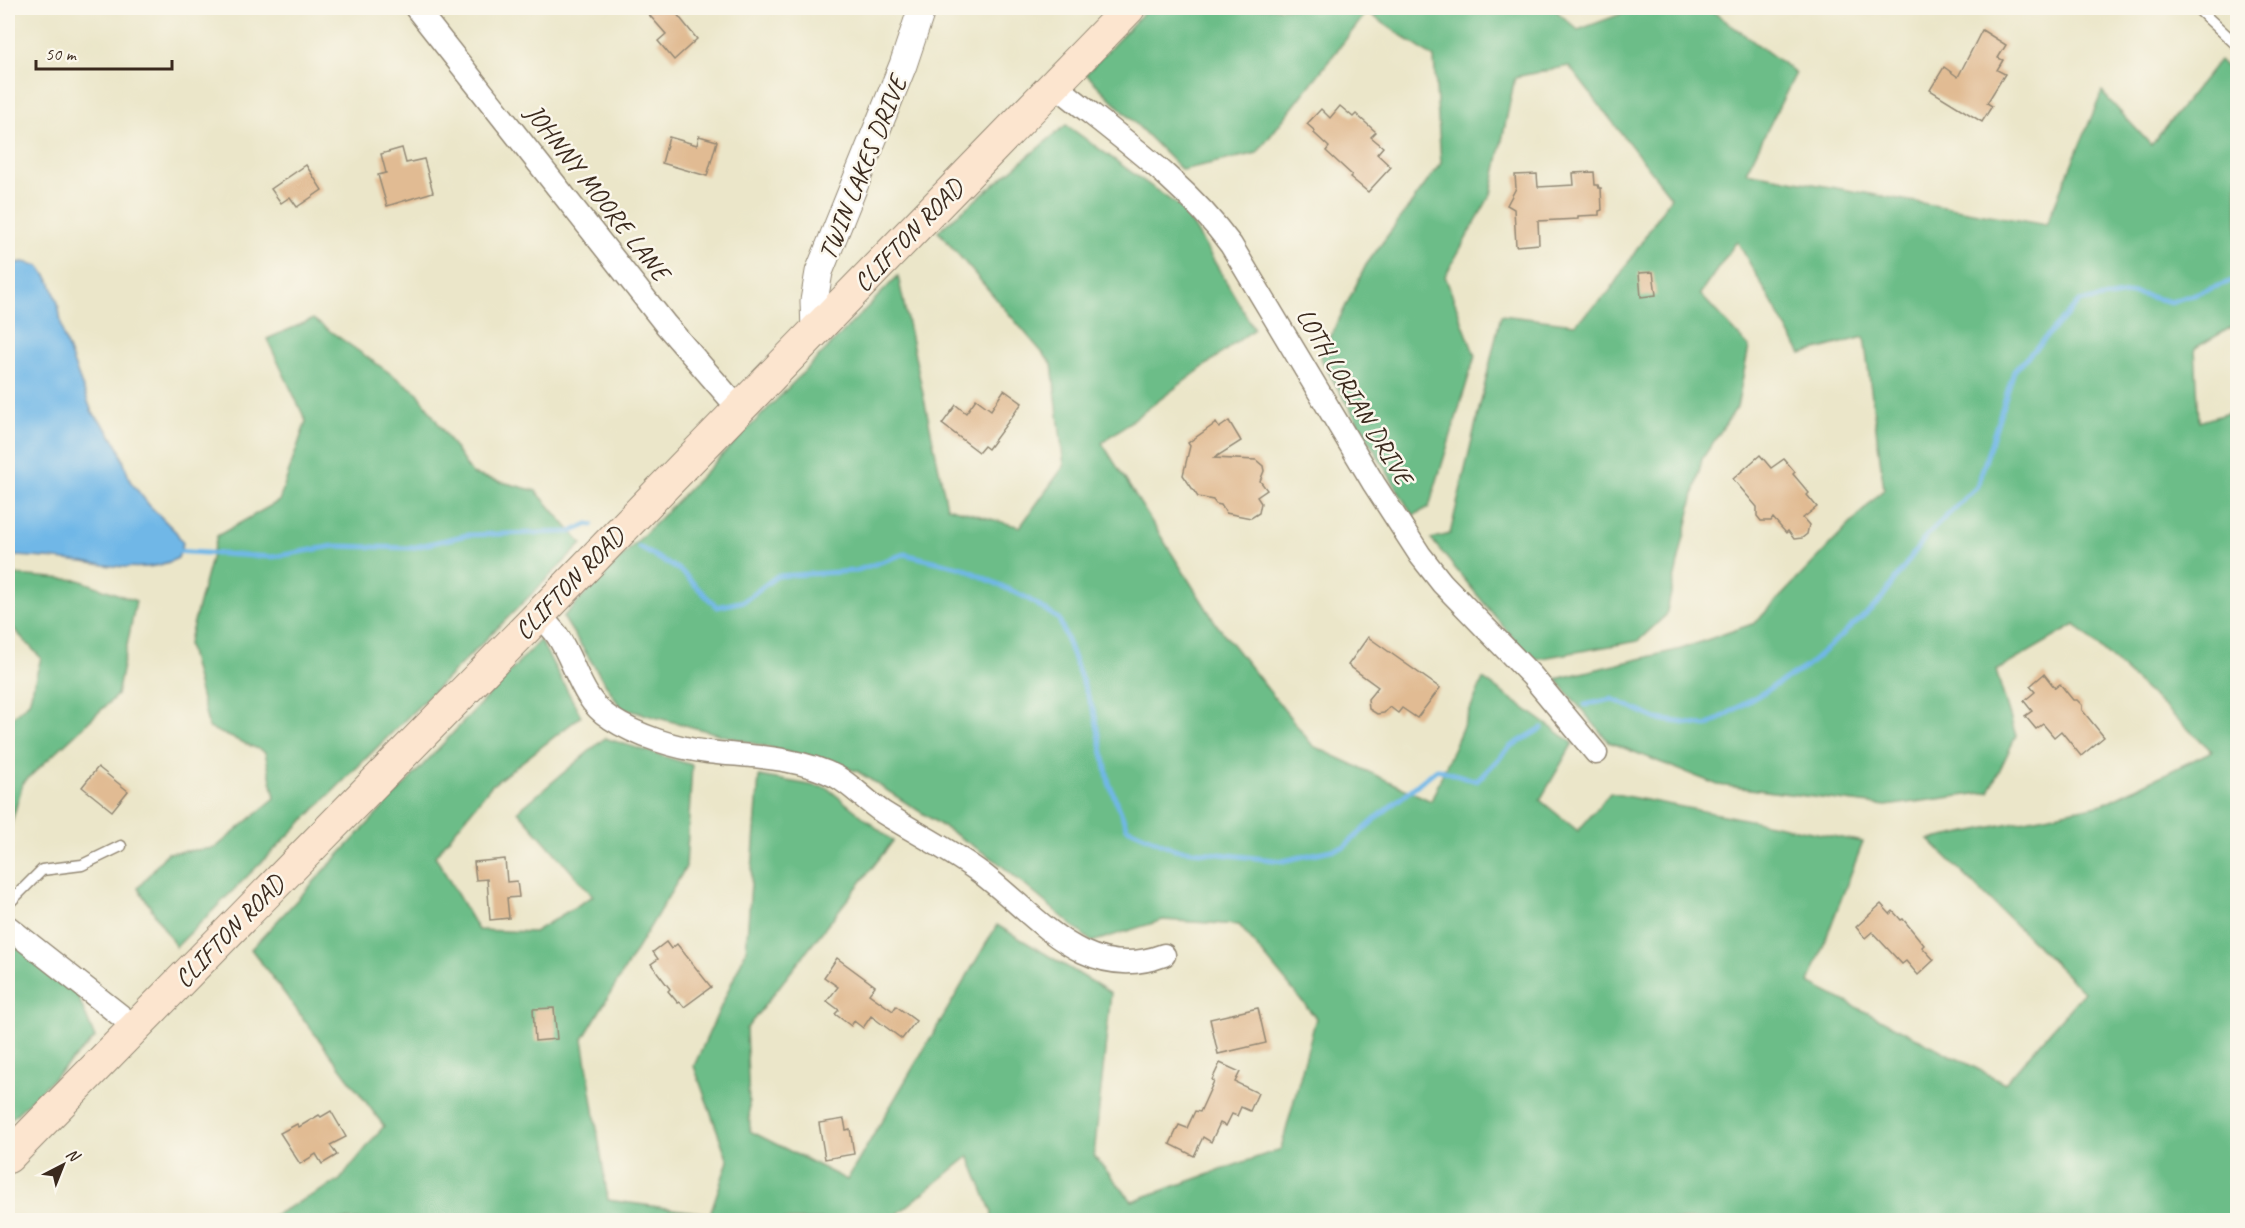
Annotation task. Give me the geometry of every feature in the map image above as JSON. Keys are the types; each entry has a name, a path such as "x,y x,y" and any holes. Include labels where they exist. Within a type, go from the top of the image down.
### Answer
{"main road":[{"name":"CLIFTON ROAD","path":"8,1157 1129,8"}],"street":[{"name":"JOHNNY MOORE LANE","path":"416,8 666,325 739,409"},
{"name":"TWIN LAKES DRIVE","path":"815,331 814,301 819,272 903,65 922,8"},
{"name":"LOTH LORIAN DRIVE","path":"1054,84 1176,184 1219,229 1231,245 1374,484 1420,555 1442,583 1539,684 1596,753"},
{"path":"539,615 557,635 588,697 598,711 613,720 651,738 688,748 707,752 781,758 810,766 837,778 861,794 881,812 954,854 1077,949 1103,960 1124,964 1145,962 1164,955"},
{"path":"8,927 135,1027"}],"lane":[{"path":"2197,8 2238,46"},
{"path":"8,904 42,870 82,865 121,846"}],"green space":[{"path":"1148,8 1553,8 1578,30 1637,8 1708,8 1796,73 1746,172 2046,225 2102,92 2151,145 2219,60 2237,78 2237,324 2195,348 2199,422 2238,410 2237,1220 991,1220 992,1213 969,1156 890,1220 265,1220 339,1181 384,1126 251,949 540,640 581,716 491,786 435,856 478,930 534,932 593,896 518,811 605,738 692,765 686,867 583,1039 608,1200 710,1214 728,1161 694,1066 746,951 759,776 827,788 893,841 746,1029 750,1131 847,1180 997,925 1111,993 1094,1156 1132,1201 1281,1149 1316,1018 1239,925 1163,920 1092,942 995,860 857,771 621,708 563,617 898,276 947,507 1020,527 1064,466 1052,364 938,231 1066,125 1184,210 1254,329 1102,443 1217,625 1313,746 1431,801 1483,679 1573,743 1540,800 1578,831 1610,793 1863,842 1809,983 2005,1083 2084,992 1929,840 2103,804 2212,751 2075,625 1996,671 2016,736 1989,792 1886,806 1718,785 1609,742 1556,679 1681,649 1755,623 1884,489 1864,337 1801,354 1737,241 1700,294 1749,347 1737,407 1702,459 1666,615 1638,641 1531,660 1431,539 1450,534 1501,315 1575,324 1609,292 1671,197 1569,66 1515,77 1491,194 1445,276 1475,356 1429,507 1413,516 1320,358 1366,265 1441,163 1434,58 1367,12 1257,153 1182,170 1086,74"},
{"path":"313,319 418,393 472,474 536,491 582,544 176,947 138,888 167,853 215,848 275,798 265,752 209,728 188,644 217,536 279,501 306,421 267,339"},
{"path":"15,575 79,580 136,601 117,695 23,783 8,835 8,721 29,702 41,658 10,625"},
{"path":"8,939 75,989 95,1038 8,1122"}],"water":[{"path":"24,262 39,266 50,281 58,303 63,335 92,412 107,429 119,448 130,481 149,505 176,532 183,543 178,558 155,566 131,568 8,556 8,264"}],"building":[{"path":"643,8 672,8 697,39 674,60 658,41 666,34"},
{"path":"1982,30 2006,45 1998,58 2003,60 1997,70 2005,74 1987,103 1992,106 1982,122 1930,90 1944,67 1958,77"},
{"path":"1340,106 1353,117 1356,114 1376,132 1371,137 1383,147 1377,154 1391,167 1368,192 1350,177 1352,175 1326,151 1329,147 1307,124 1321,109 1330,118"},
{"path":"699,136 717,141 707,176 662,163 669,137 697,145"},
{"path":"402,148 406,163 424,159 433,192 387,206 378,175 386,173 381,154"},
{"path":"306,165 322,190 297,207 290,197 281,203 271,189"},
{"path":"1594,172 1595,185 1601,188 1602,210 1599,211 1599,215 1578,216 1578,219 1538,221 1539,244 1516,246 1514,209 1507,205 1516,188 1515,175 1537,174 1538,187 1574,185 1573,173"},
{"path":"1653,272 1656,295 1641,297 1639,273"},
{"path":"1004,390 1022,403 988,449 984,446 979,452 942,424 956,405 966,413 976,399 991,410"},
{"path":"1229,421 1241,441 1214,458 1256,460 1263,466 1264,471 1260,481 1267,490 1257,497 1261,503 1259,513 1251,518 1226,513 1221,505 1216,504 1213,500 1198,497 1183,475 1190,446 1188,443 1216,423 1219,428"},
{"path":"1760,455 1771,468 1784,459 1817,507 1803,518 1809,525 1807,534 1802,538 1794,539 1773,518 1771,521 1761,521 1757,516 1757,507 1733,479"},
{"path":"1368,637 1440,688 1417,718 1402,708 1398,713 1390,707 1384,713 1377,714 1369,709 1368,699 1378,687 1348,665"},
{"path":"2044,674 2055,688 2060,684 2073,700 2077,700 2082,705 2082,710 2104,737 2081,756 2061,731 2054,737 2043,724 2036,729 2025,716 2032,711 2024,701 2035,692 2030,686"},
{"path":"98,767 128,791 112,811 82,787"},
{"path":"505,859 507,882 517,881 519,897 507,898 509,918 490,920 487,879 476,880 474,862"},
{"path":"1881,904 1890,914 1893,911 1901,920 1903,919 1934,960 1918,975 1906,961 1902,964 1872,932 1865,938 1856,927"},
{"path":"666,942 671,949 677,944 711,987 684,1007 668,991 670,989 651,964 658,959 653,952"},
{"path":"837,958 875,986 869,994 893,1011 896,1006 916,1021 902,1039 871,1016 863,1028 854,1021 851,1026 835,1014 839,1010 827,1001 838,987 824,977"},
{"path":"554,1008 557,1039 535,1041 533,1009"},
{"path":"1258,1008 1266,1043 1218,1054 1210,1019"},
{"path":"1220,1063 1240,1072 1235,1082 1258,1093 1250,1111 1241,1107 1237,1116 1232,1114 1226,1126 1220,1123 1211,1142 1203,1137 1194,1156 1170,1144 1179,1125 1187,1128 1195,1111 1200,1112"},
{"path":"331,1111 346,1137 330,1145 337,1155 322,1164 316,1154 300,1164 280,1133 297,1124 299,1127"},
{"path":"844,1119 846,1130 850,1129 854,1154 825,1159 819,1123"}],"waterway":[{"path":"1585,705 1612,699 1657,719 1707,726 1806,667 1879,602 1927,535 1977,487 2014,371 2079,302 2134,293 2171,302 2238,279"},
{"path":"173,551 272,557 334,546 411,548 467,535 571,532 588,524 592,525"},
{"path":"639,547 681,571 717,607 744,601 777,576 855,571 904,554 963,568 1025,597 1059,619 1095,715 1109,783 1127,828 1174,849 1283,861 1344,847 1437,769 1477,781 1510,747 1542,728"}]}
